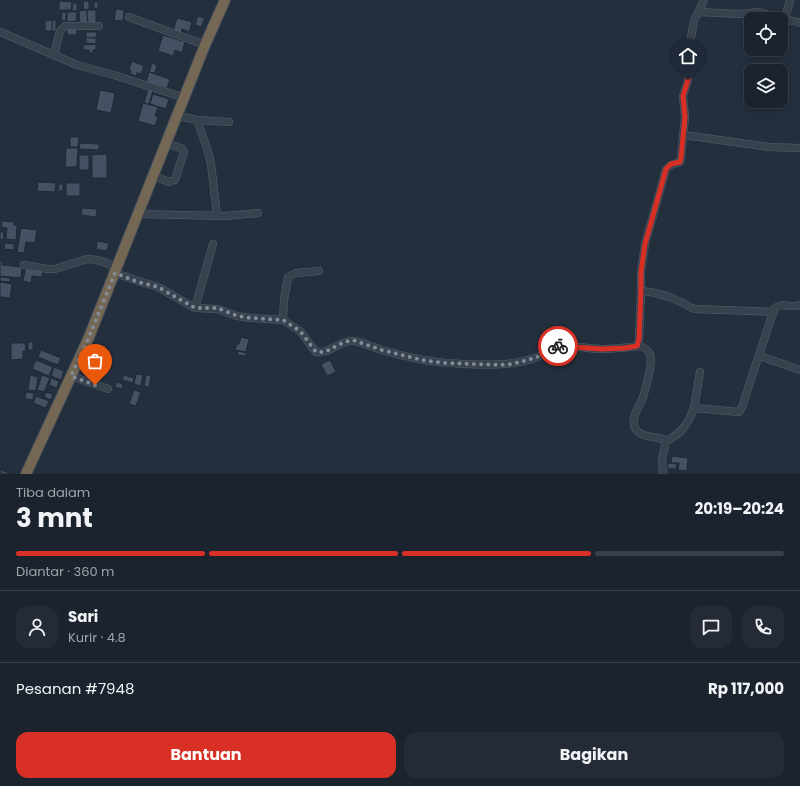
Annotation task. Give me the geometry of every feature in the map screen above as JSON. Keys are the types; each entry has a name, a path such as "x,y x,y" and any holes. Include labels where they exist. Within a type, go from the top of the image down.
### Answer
{"highway":[{"path":"26,474 89,337 205,45 225,0"}],"street":[{"path":"637,346 639,339 641,272 645,244 666,169 671,164 680,162 681,158 685,117 683,96 688,80 686,62 695,17 704,0"},
{"path":"787,12 790,0"},
{"path":"698,13 744,14"},
{"path":"129,17 205,45"},
{"path":"788,20 800,24"},
{"path":"54,55 60,31 64,26 99,26"},
{"path":"0,32 77,65 114,75 185,98"},
{"path":"177,116 197,120 229,122"},
{"path":"197,120 211,164 218,215"},
{"path":"684,135 769,147 800,148"},
{"path":"154,176 169,182 174,180 184,152 181,148 166,143"},
{"path":"138,214 226,216 258,213"},
{"path":"195,308 213,244"},
{"path":"24,264 48,269 56,269 87,259 99,260 138,282 158,287 195,308 217,308 238,316 283,320 300,331 316,352 325,352 344,342 353,340 390,353 444,363 499,365 512,364 535,358 550,349 561,346 601,349 641,346 648,350 651,360 646,388 635,416 634,424 640,433 666,441"},
{"path":"283,320 288,277 296,273 319,271"},
{"path":"641,291 656,293 679,301 695,309 774,312"},
{"path":"694,408 739,412 760,356 774,309 784,304 794,307 800,305"},
{"path":"760,356 800,370"},
{"path":"666,441 675,437 682,430 694,408 700,372"},
{"path":"71,376 108,389"},
{"path":"663,474 662,460 666,441"}],"building":[{"path":"59,1 72,2 71,10 59,10"},
{"path":"83,1 89,1 89,9 84,10"},
{"path":"94,2 98,2 98,8 94,9"},
{"path":"73,3 77,3 77,11 72,11"},
{"path":"116,9 124,10 123,21 114,20"},
{"path":"87,10 88,25 80,25 79,11"},
{"path":"87,10 96,10 96,24 88,25"},
{"path":"62,12 66,12 66,21 61,20"},
{"path":"67,12 77,12 76,21 67,22"},
{"path":"198,16 205,18 201,27 195,25"},
{"path":"177,18 192,22 189,32 182,29 181,34 173,31"},
{"path":"52,20 56,20 56,31 52,31"},
{"path":"52,20 52,31 45,31 45,21"},
{"path":"67,28 77,28 77,35 67,35"},
{"path":"86,32 97,32 96,38 86,38"},
{"path":"163,35 185,42 182,53 175,50 173,56 158,51"},
{"path":"86,38 96,38 96,44 86,43"},
{"path":"96,44 96,50 93,50 93,53 89,53 89,50 83,50 83,45"},
{"path":"132,61 144,66 141,74 137,73 136,76 130,74 131,71 129,70"},
{"path":"152,63 157,65 155,73 149,72"},
{"path":"149,72 170,79 167,88 146,83"},
{"path":"148,89 153,91 149,104 144,103"},
{"path":"100,90 115,93 111,113 96,110"},
{"path":"153,94 169,99 166,109 150,104"},
{"path":"143,103 158,107 155,116 158,117 155,126 138,121"},
{"path":"70,137 79,137 78,147 70,147"},
{"path":"80,143 99,144 99,150 79,149"},
{"path":"66,148 78,148 77,167 65,167"},
{"path":"107,154 107,178 92,178 92,155"},
{"path":"79,155 89,155 89,170 79,170"},
{"path":"38,182 56,183 55,192 37,191"},
{"path":"66,183 80,183 80,196 66,196"},
{"path":"59,184 63,184 63,191 58,191"},
{"path":"82,208 97,209 96,217 81,215"},
{"path":"2,221 14,222 14,225 17,225 16,240 6,239 7,228 1,227"},
{"path":"21,228 37,230 35,243 26,242 24,253 17,252"},
{"path":"0,232 4,232 3,240 0,239"},
{"path":"97,241 109,243 107,251 96,249"},
{"path":"5,243 14,244 14,250 4,249"},
{"path":"0,261 3,261 2,265 22,267 21,278 0,276"},
{"path":"26,266 43,269 42,277 32,276 31,283 23,281"},
{"path":"0,277 10,278 10,282 0,281"},
{"path":"0,282 12,284 10,298 0,297"},
{"path":"241,337 249,339 246,352 235,350"},
{"path":"28,342 33,342 33,350 28,350"},
{"path":"11,343 25,343 26,351 23,351 23,359 11,360"},
{"path":"41,350 61,358 58,365 38,357"},
{"path":"238,351 246,353 246,356 237,355"},
{"path":"36,360 53,367 49,376 32,369"},
{"path":"330,360 336,372 327,376 321,364"},
{"path":"54,367 64,371 61,380 51,376"},
{"path":"136,374 143,375 141,386 134,384"},
{"path":"30,375 38,377 36,391 28,390"},
{"path":"42,375 50,378 44,392 37,390"},
{"path":"124,375 134,378 133,383 122,380"},
{"path":"146,375 151,376 149,387 144,386"},
{"path":"51,378 59,381 57,388 49,385"},
{"path":"116,382 123,384 122,389 115,387"},
{"path":"134,390 141,392 136,406 129,404"},
{"path":"26,392 34,393 33,400 25,399"},
{"path":"46,392 53,394 51,400 44,397"},
{"path":"36,396 49,401 46,408 33,403"},
{"path":"672,456 688,458 687,471 678,470 679,463 671,463"},
{"path":"668,463 677,464 676,469 667,468"},
{"path":"1,470 9,473 0,474"}],"way so far":[{"path":"95,385 71,376 89,337 115,273 165,290 195,308 217,308 238,316 263,320 283,320 300,331 313,350 320,353 344,342 353,340 390,353 422,360 444,363 499,365 512,364 535,358 558,346"}],"route":[{"path":"558,346 601,349 637,346 639,339 641,272 645,244 666,169 671,164 680,162 685,117 683,96 688,80"}]}
